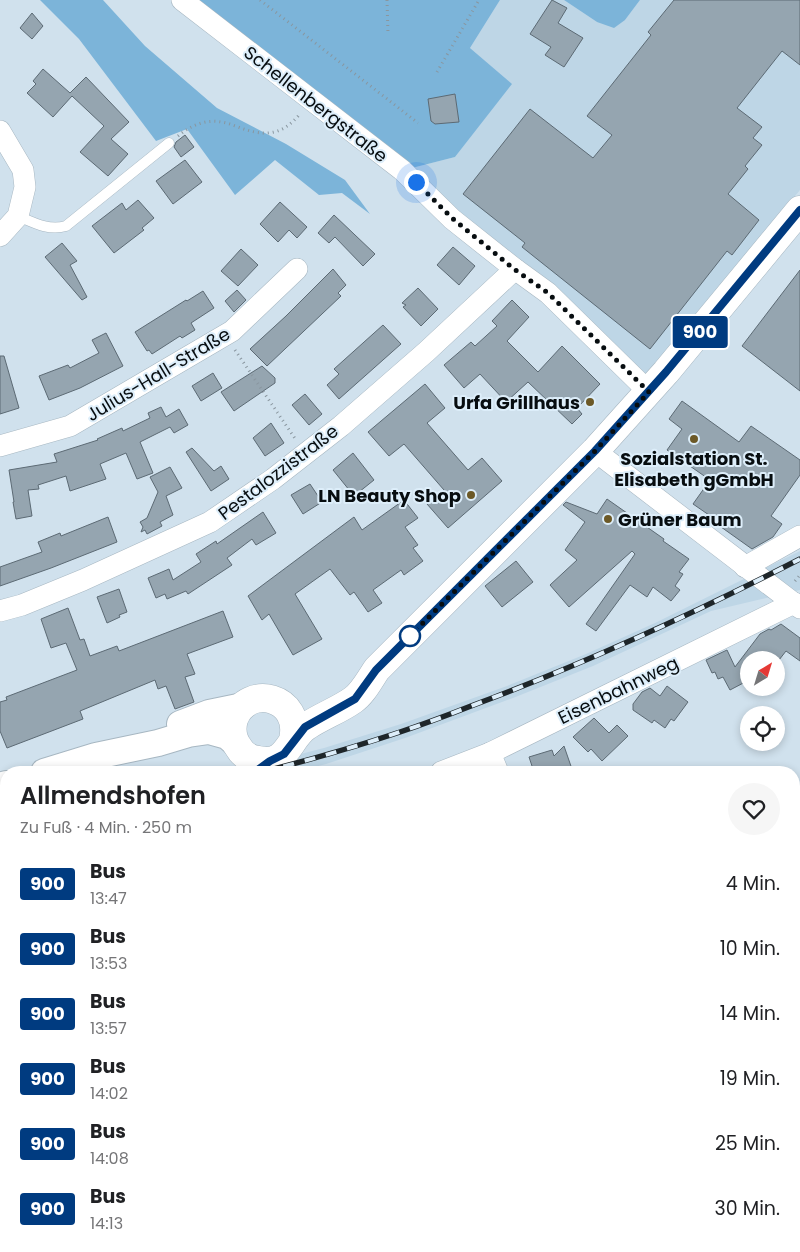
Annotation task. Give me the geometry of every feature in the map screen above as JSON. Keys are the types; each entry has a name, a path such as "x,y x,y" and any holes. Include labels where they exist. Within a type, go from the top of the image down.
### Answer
{"main road":[{"path":"264,766 284,754 294,736 305,727 355,699 376,670 595,451 649,392 800,210"},
{"path":"261,766 253,759 235,755 234,719 243,706 258,699 266,698 282,704 298,706 309,704 376,670"},
{"path":"282,704 288,709 295,724 294,736"}],"street":[{"name":"Schellenbergstraße","path":"182,0 402,170 452,218 514,269 548,293 649,392"},
{"path":"0,131 23,170 25,186 18,216 0,236"},
{"name":"Julius-Hall-Straße","path":"0,446 70,426 232,331 297,269"},
{"name":"Pestalozzistraße","path":"0,611 22,605 83,580 210,522 273,479 341,426 412,364 514,269"},
{"path":"595,451 797,606"},
{"path":"745,567 800,536"},
{"name":"Eisenbahnweg","path":"476,766 494,763 797,606"},
{"path":"133,748 157,733 209,713 243,706"},
{"path":"64,766 96,756 208,731 227,736 235,755"}],"lane":[{"path":"18,216 50,228 66,226 169,143"}],"path":[{"path":"260,0 418,123"},
{"path":"387,0 388,34"},
{"path":"437,72 479,0"},
{"path":"169,143 187,129 204,122 221,122 249,131 270,134 290,126"},
{"path":"224,335 306,454"}],"shaded area":[{"path":"40,0 103,0 145,46 217,108 286,144 345,180 370,214 342,193 319,195 275,160 235,195 187,129 156,141 79,39"},
{"path":"192,0 500,0 470,48 512,84 455,157 408,169"},
{"path":"500,0 564,0 597,22 625,20 640,0 800,0 800,190 644,380 408,169 455,157 511,84 470,48"},
{"path":"564,0 640,0 625,20 614,28 597,22"},
{"path":"800,551 800,590 711,611 593,666 513,698 405,738 326,764 318,766 254,766 324,748 401,724 507,686 655,623"}],"building":[{"path":"552,0 567,8 558,23 583,38 564,67 545,55 551,47 530,34"},
{"path":"674,0 800,0 800,65 782,51 737,108 762,127 753,138 762,145 745,166 748,169 728,194 759,220 732,255 727,251 650,349 522,247 525,243 463,194 530,109 593,158 612,135 587,116 651,35 648,32"},
{"path":"32,13 43,26 32,39 20,28"},
{"path":"43,69 70,93 86,77 129,122 111,139 128,154 108,176 80,152 104,126 72,96 53,117 27,93 36,84 33,81"},
{"path":"455,94 459,122 435,124 431,121 428,99"},
{"path":"185,135 194,147 181,157 174,147 176,142"},
{"path":"185,160 202,182 173,204 156,181"},
{"path":"138,200 154,218 142,228 144,230 114,253 92,226 122,203 126,210"},
{"path":"280,202 307,227 297,238 289,230 278,242 260,224"},
{"path":"334,215 375,254 363,266 335,237 329,243 318,233"},
{"path":"62,243 77,261 70,265 87,297 82,300 45,257"},
{"path":"453,247 475,266 459,285 437,265"},
{"path":"241,249 258,265 238,286 221,271"},
{"path":"333,269 346,285 338,293 341,296 267,366 250,349"},
{"path":"800,270 800,391 742,346"},
{"path":"418,288 438,309 421,326 403,307 406,305 402,303"},
{"path":"237,290 246,300 234,312 225,301"},
{"path":"203,291 214,308 191,323 195,330 182,338 180,336 152,354 149,350 147,351 135,332"},
{"path":"512,300 529,317 507,341 538,372 562,346 600,384 577,408 582,414 572,424 528,382 506,402 480,374 464,388 444,365 471,342 475,346 497,326 492,321"},
{"path":"383,325 401,344 339,399 327,385 339,374 334,369"},
{"path":"106,333 123,366 80,388 49,400 39,376 68,365 70,368 99,353 92,340"},
{"path":"0,356 4,356 19,408 0,414"},
{"path":"262,366 275,378 275,383 234,411 221,392"},
{"path":"213,373 222,388 201,401 192,386"},
{"path":"425,384 445,408 427,423 468,470 482,458 502,481 448,528 427,504 444,490 404,444 389,456 368,432"},
{"path":"305,394 322,414 309,425 292,405"},
{"path":"682,401 739,442 751,426 800,460 800,475 771,516 782,524 773,537 752,549 707,517 709,515 693,504 710,480 667,450 682,429 669,419"},
{"path":"161,407 166,417 179,409 188,425 174,433 170,427 140,442 153,473 137,479 126,453 100,464 106,479 70,491 66,476 38,485 39,489 28,490 32,516 16,519 9,470 57,462 54,454 98,440 122,428 123,431 150,418 148,413"},
{"path":"271,423 284,443 265,456 253,438"},
{"path":"192,448 214,471 221,466 229,479 211,491 186,452"},
{"path":"353,453 374,480 354,496 333,470"},
{"path":"170,467 182,488 166,496 173,515 160,522 162,526 147,534 145,530 141,532 143,527 140,522 147,518 158,492 150,477"},
{"path":"310,484 322,502 303,514 291,495"},
{"path":"607,499 689,559 679,572 683,574 675,586 680,590 671,601 653,587 647,597 630,585 596,631 586,624 635,554 632,551 569,607 550,585 577,560 565,550 585,522 563,505 566,502 597,514"},
{"path":"404,500 418,518 405,527 418,545 413,548 423,561 404,575 401,570 373,590 382,603 368,612 354,592 350,595 330,569 295,594 322,639 293,655 269,614 262,620 248,596 354,517 362,530"},
{"path":"263,512 276,533 256,545 252,539 227,558 232,565 188,594 186,591 167,599 165,594 156,598 148,578 169,569 173,580 201,562 196,554 216,541 217,544"},
{"path":"108,517 117,542 0,586 0,567 42,552 38,542 60,533 61,536"},
{"path":"516,561 533,582 502,607 485,586"},
{"path":"119,589 127,612 107,623 97,597"},
{"path":"68,608 80,640 84,639 90,656 117,646 119,651 223,611 233,637 187,654 195,674 185,677 194,702 175,709 166,686 158,689 155,680 80,711 83,719 7,748 0,731 0,702 7,700 6,697 77,670 66,643 51,648 41,619"},
{"path":"781,624 800,638 800,661 786,651 747,651 760,634 769,629 771,630"},
{"path":"727,650 735,667 740,660 740,685 730,690 723,677 718,679 715,672 712,673 706,660"},
{"path":"667,686 688,702 674,721 671,719 665,728 654,720 652,723 633,710 633,704 642,692 650,688 660,696"},
{"path":"594,718 609,733 617,725 628,736 602,761 591,749 588,752 573,737"},
{"path":"564,746 571,766 532,766 529,757 552,750 554,756"}],"railway":[{"path":"284,766 383,738 513,690 638,637 800,559"}],"bus line":[{"name":"900","path":"262,766 284,754 305,727 355,699 376,670 595,451 666,372 800,210"}],"place":[{"name":"Urfa Grillhaus","path":"590,402"},
{"name":"Sozialstation St. Elisabeth gGmbH","path":"694,439"},
{"name":"LN Beauty Shop","path":"471,495"},
{"name":"Grüner Baum","path":"608,519"}],"route":[{"path":"410,636 595,451 649,392 548,293 514,269 452,218 416,182"}]}
